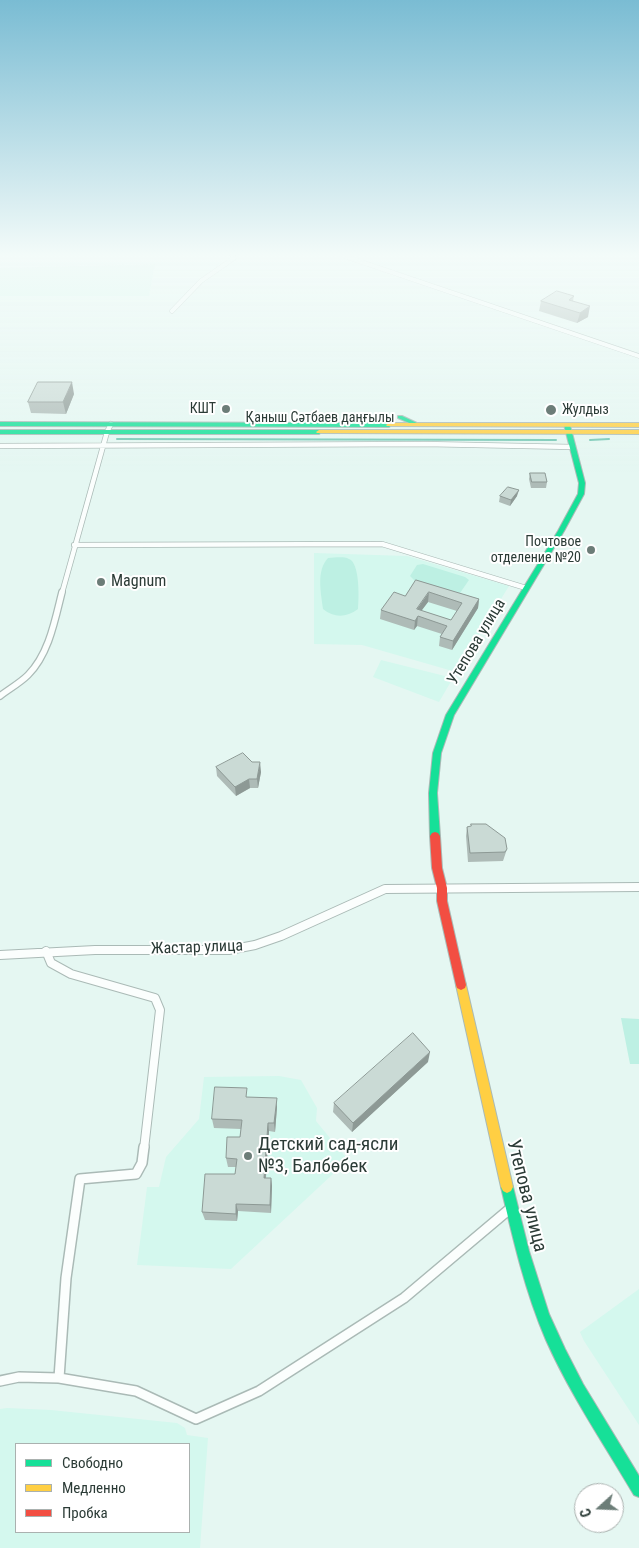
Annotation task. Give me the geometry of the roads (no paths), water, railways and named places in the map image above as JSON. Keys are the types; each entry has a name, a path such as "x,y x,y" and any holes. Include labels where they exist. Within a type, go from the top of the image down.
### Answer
{"main road":[{"path":"400,417 419,425"},
{"name":"Қаныш Сәтбаев даңғылы","path":"0,424 109,428 568,429 639,425"},
{"name":"Қаныш Сәтбаев даңғылы","path":"0,432 109,428 419,425 639,432"},
{"name":"Утепова улица","path":"568,429 582,483 580,494 561,531 450,715 437,753 433,793 437,868 442,888 442,901 446,920 517,1232 538,1299 560,1354 639,1490"}],"street":[{"path":"554,327 639,356"},
{"path":"0,696 34,669 40,658 51,629 109,428"},
{"path":"0,446 425,444 573,447"},
{"path":"74,545 382,544 526,588"},
{"path":"442,888 639,887"},
{"name":"Жастар улица","path":"0,955 46,951 229,950 255,946 385,889 442,888"},
{"path":"46,951 51,963 70,974 155,998 160,1010 142,1163 136,1174 80,1179 64,1291 60,1333 59,1378"},
{"path":"0,1381 19,1377 59,1378 136,1391 196,1419 259,1391 404,1298 512,1207"}],"waterway":[{"path":"117,439 556,440"},
{"path":"590,440 609,439"}],"place":[{"name":"КШТ","path":"226,409"},
{"name":"Жулдыз","path":"551,410"},
{"name":"Почтовое отделение №20","path":"591,550"},
{"name":"Magnum","path":"101,582"},
{"name":"Детский сад-ясли №3, Балбөбек","path":"248,1156"}]}
